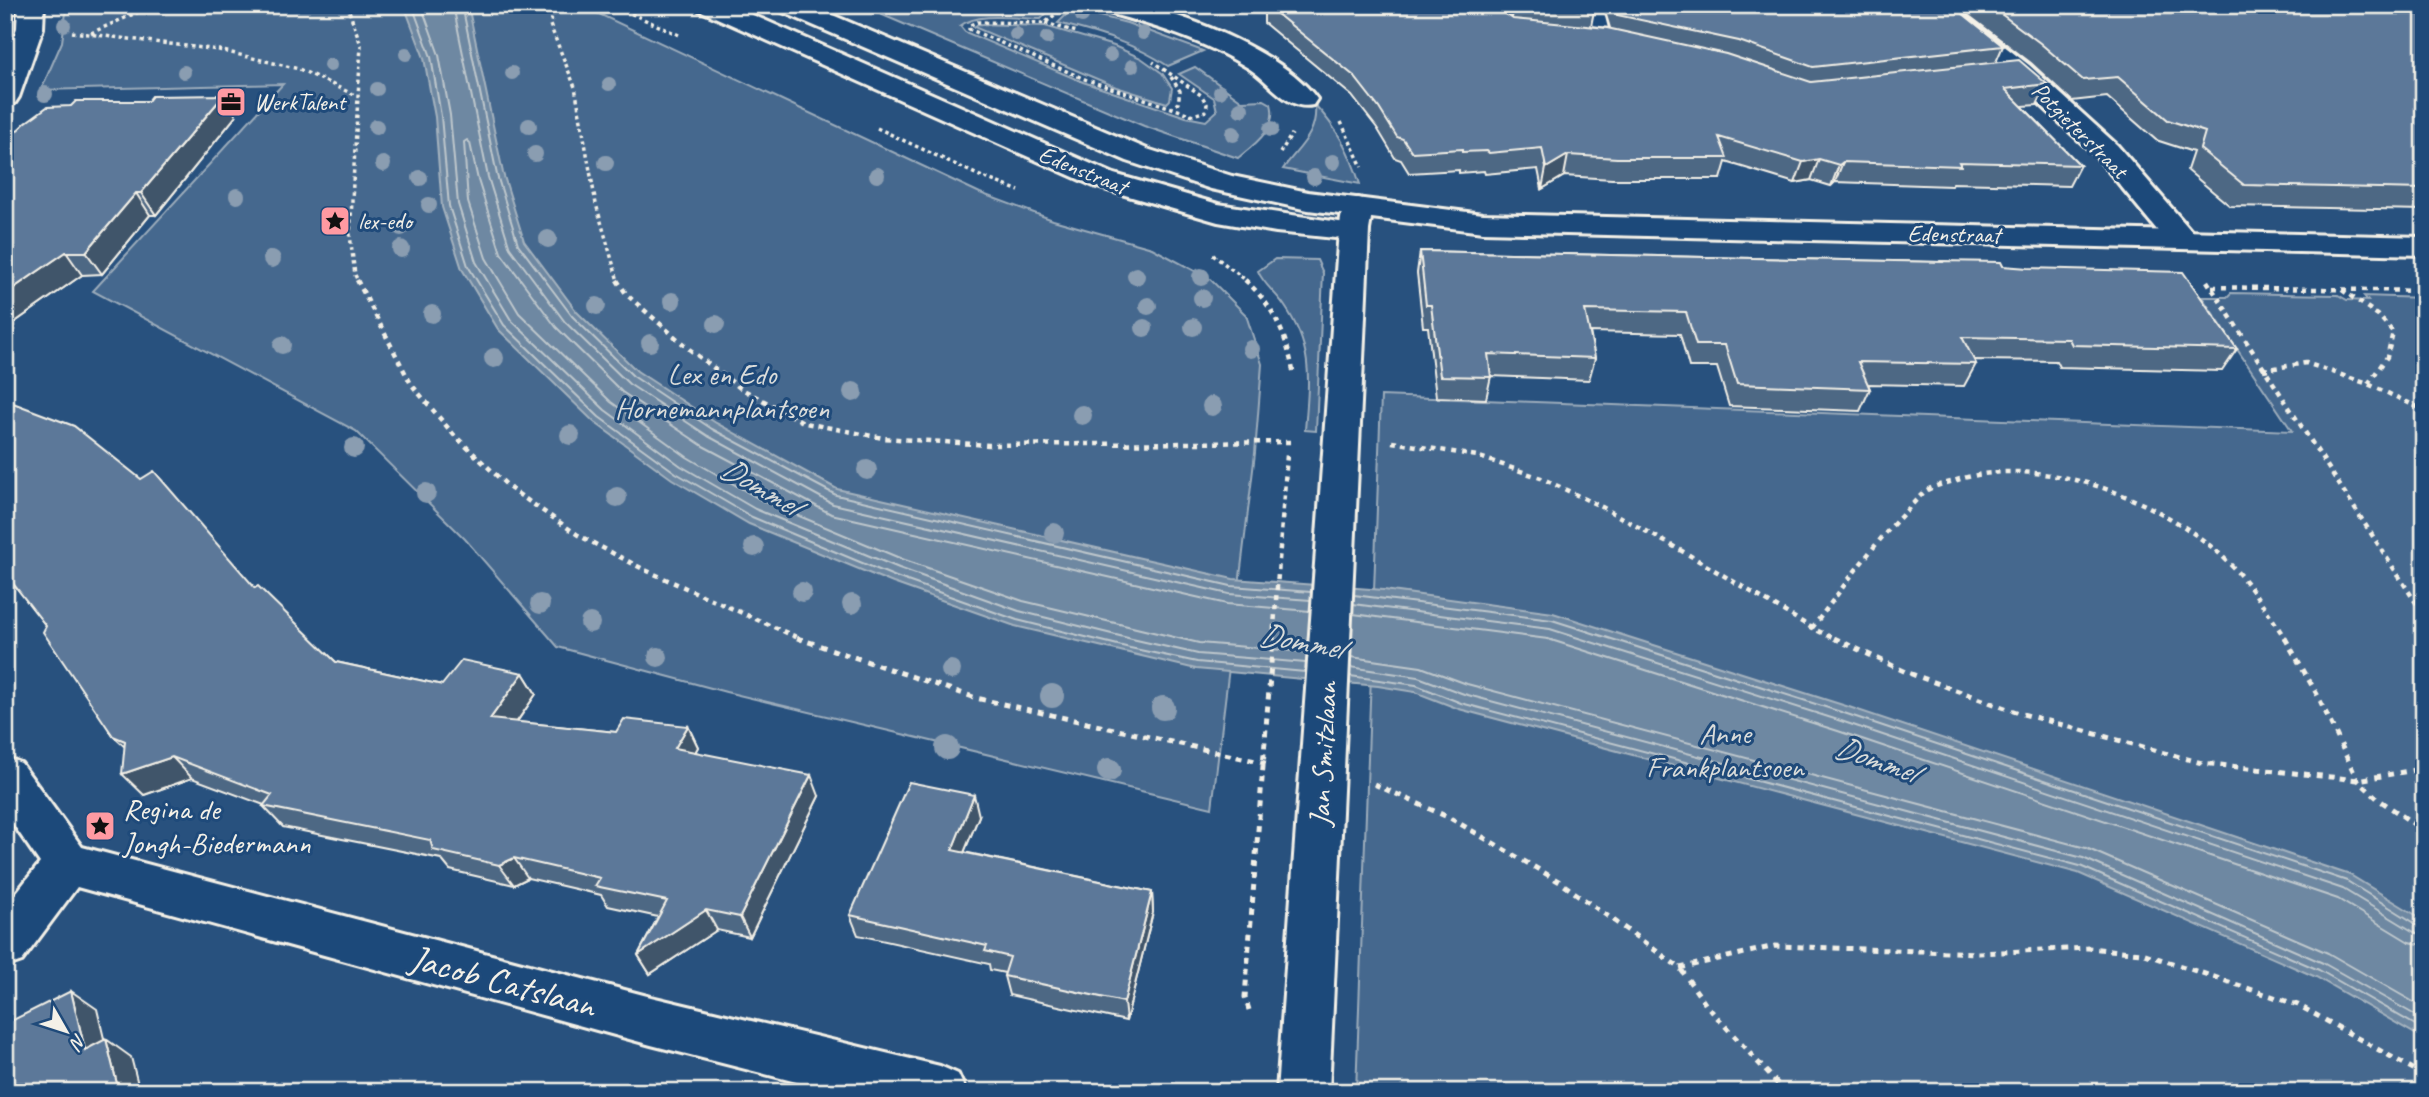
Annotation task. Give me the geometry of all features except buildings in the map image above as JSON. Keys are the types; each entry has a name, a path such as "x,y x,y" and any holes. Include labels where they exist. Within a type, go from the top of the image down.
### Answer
{"main road":[{"name":"Edenstraat","path":"708,5 1104,180 1136,191 1241,219 1356,218"},
{"name":"Edenstraat","path":"787,5 1173,169 1356,218 1439,234 1483,223 2424,246"},
{"path":"1108,5 1189,18 1231,48 1288,82 1303,99"},
{"name":"Potgieterstraat","path":"1935,5 2006,72 2107,151 2182,240"},
{"path":"5,97 30,17"},
{"name":"Jan Smitzlaan","path":"1303,1092 1356,218"},
{"path":"5,776 67,864 5,945"},
{"name":"Jacob Catslaan","path":"67,864 651,1021 940,1092"}],"lane":[{"path":"1594,5 1604,41"}],"path":[{"path":"90,33 155,5"},
{"path":"347,5 361,45 350,235 355,275 411,384 454,435 511,489 578,535 643,569 788,635 976,698 1262,763 1323,752 1381,786 1450,818 1560,882 1680,968 1706,1005 1785,1092"},
{"path":"556,5 550,25 575,87 596,204 615,276 627,295 689,349 740,388 804,423 883,438 989,445 1388,441 1477,456 1541,478 1602,507 1812,628 1906,672 2006,708 2189,760 2358,780 2415,770 2424,761"},
{"path":"1045,23 1065,5"},
{"path":"30,17 90,33 219,50 263,60 299,69 359,97"},
{"path":"1081,33 1045,23 978,22 970,25 969,29 1087,80 1193,116 1206,111 1207,104 1201,95 1144,56"},
{"path":"1303,99 1322,102 1338,117 1355,147 1369,185 1356,218"},
{"path":"2182,240 2263,370 2424,615"},
{"path":"1211,254 1252,284 1276,314 1289,341 1294,377"},
{"path":"2211,287 2424,291"},
{"path":"2342,290 2378,315 2393,332 2387,357 2368,384"},
{"path":"2263,370 2306,363 2368,384 2424,410"},
{"name":"Jan Smitzlaan","path":"1263,737 1289,429"},
{"path":"1812,628 1895,521 1929,488 1976,474 2028,473 2080,481 2132,499 2172,518 2217,551 2248,584 2289,646 2326,711 2358,780 2424,831"},
{"path":"1680,968 1775,946 1979,953 2088,948 2141,953 2298,1005 2424,1075"}],"green space":[{"name":"Lex en Edo Hornemannplantsoen","path":"67,5 580,5 980,193 1053,220 1152,248 1210,279 1246,315 1262,364 1255,453 1212,808 726,692 558,647 465,539 356,431 93,291 283,84 41,90 62,42"},
{"path":"859,5 1054,5 1041,19 988,17 968,21 960,26 965,32 1083,82 1186,117 1206,121 1217,111 1214,98 1179,74 1195,67 1242,101 1264,100 1271,104 1271,121 1264,135 1238,158 1144,126"},
{"path":"1072,9 1127,23 1203,51 1168,66 1129,45 1058,23"},
{"path":"978,24 1045,26 1114,46 1141,58 1162,73 1172,88 1170,100 1167,103 1116,87 974,27"},
{"path":"1315,105 1342,142 1360,184 1283,169 1310,133"},
{"path":"1275,259 1317,260 1323,273 1316,431 1305,430 1308,380 1305,350 1300,336 1284,305 1258,271"},
{"name":"Anne Frankplantsoen","path":"2231,293 2338,295 2347,300 2368,301 2364,296 2424,298 2424,1092 1356,1092 1381,396 2292,431 2202,297 2227,297"}],"water":[{"name":"Dommel","path":"404,5 468,5 503,173 524,241 577,312 637,371 716,423 837,489 1233,579 1384,590 1553,613 1846,706 2350,875 2424,920 2424,1039 2316,977 2078,873 1459,709 1415,692 1378,686 1196,669 1015,626 893,583 749,524 672,479 594,422 498,329 462,269 442,207 435,117 424,58"}],"place":[{"name":"WerkTalent","path":"231,102"},
{"name":"lex-edo","path":"335,221"},
{"name":"Regina de Jongh-Biedermann","path":"100,826"}]}
